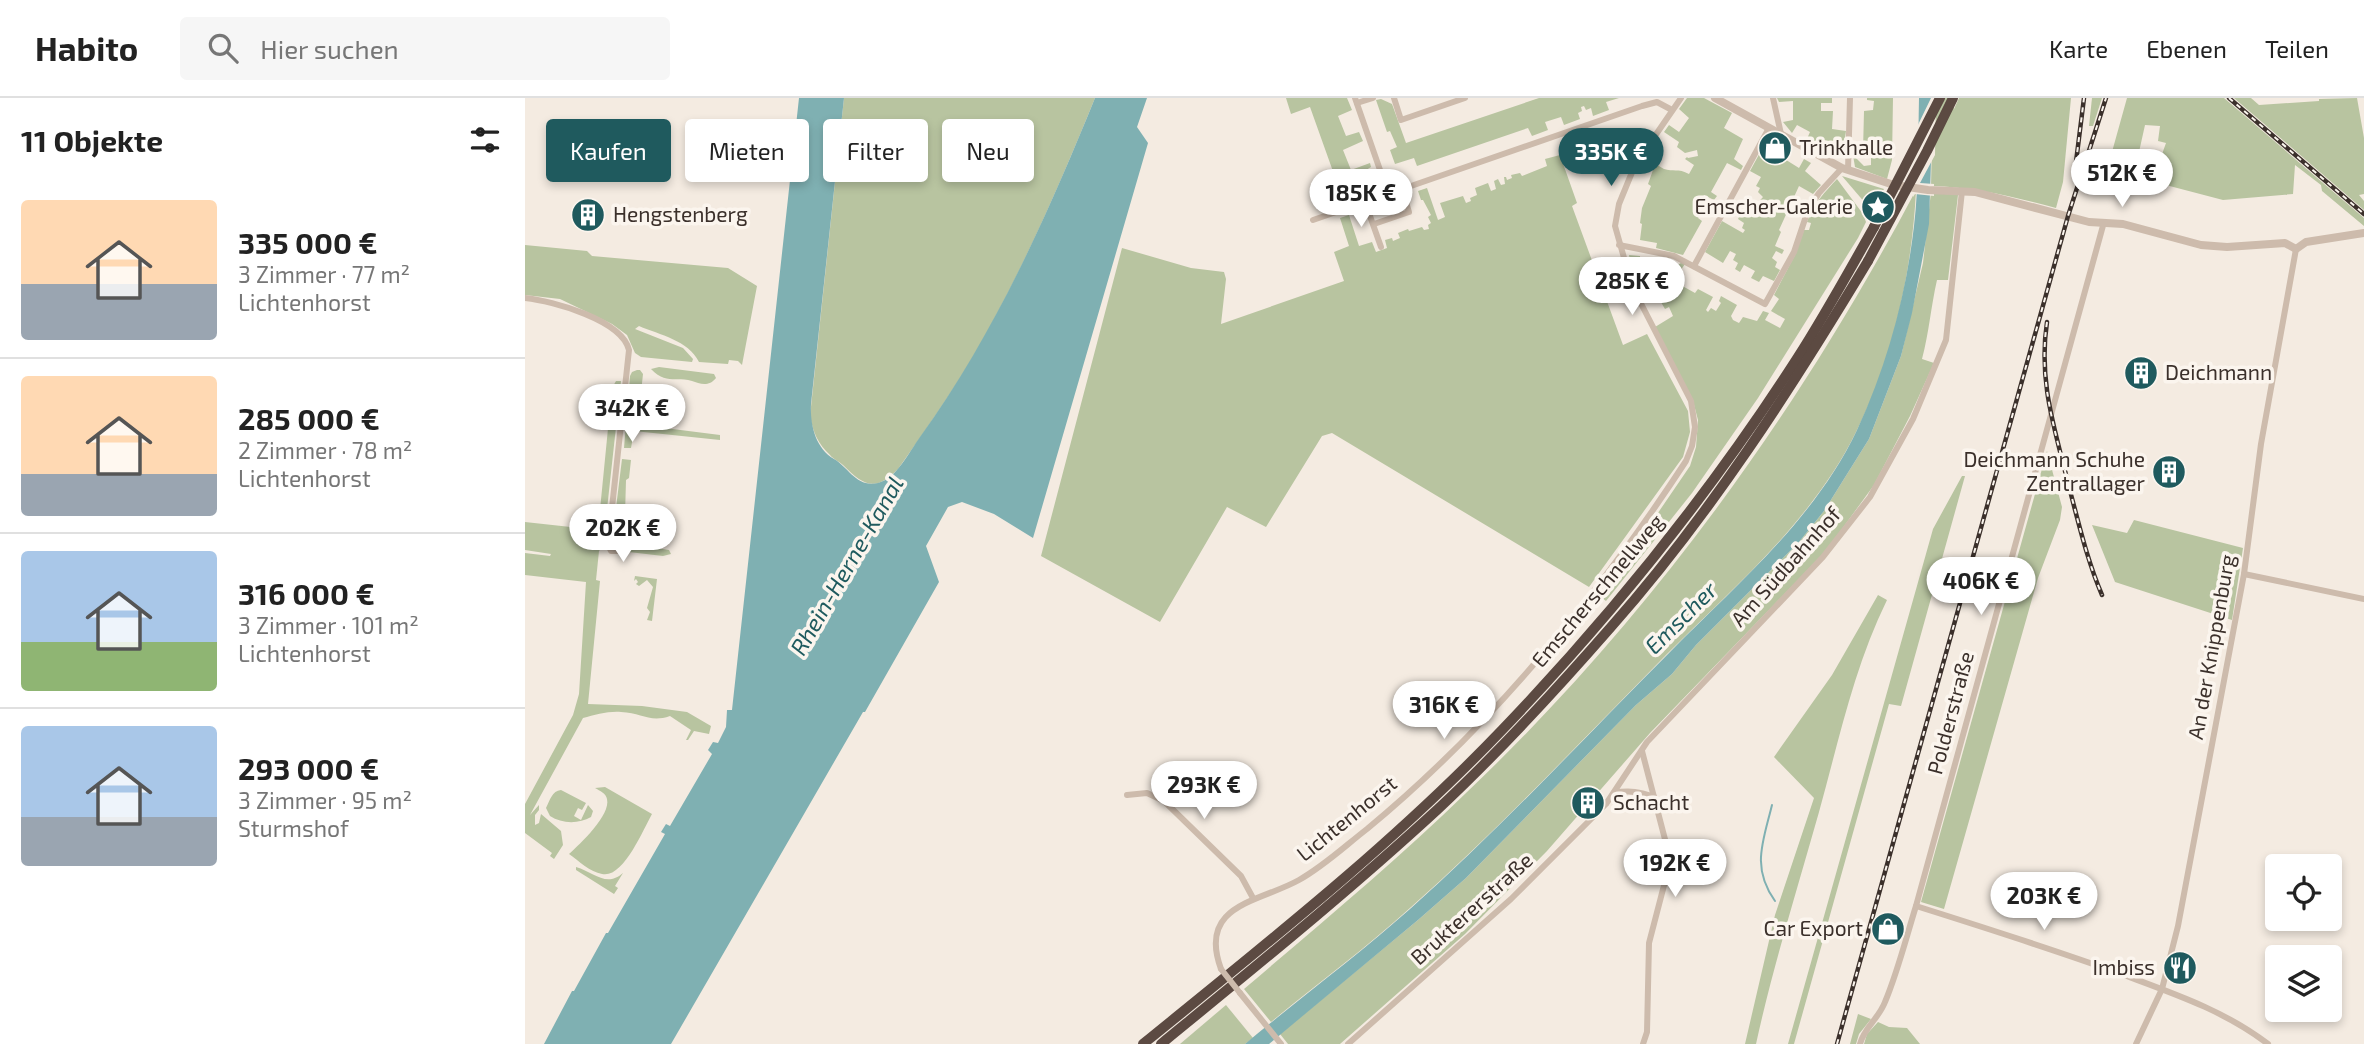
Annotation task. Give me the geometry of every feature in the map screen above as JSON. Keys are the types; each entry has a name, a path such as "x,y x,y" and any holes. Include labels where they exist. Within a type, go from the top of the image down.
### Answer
{"highway":[{"name":"Emscherschnellweg","path":"1143,1044 1339,883 1393,835 1500,732 1566,661 1650,562 1730,457 1799,355 1874,228 1940,98"},
{"name":"Emscherschnellweg","path":"1161,1044 1345,892 1440,807 1536,710 1613,626 1740,463 1808,361 1868,261 1953,98"}],"street":[{"path":"1373,98 1356,101 1388,193"},
{"path":"1394,98 1401,120 1465,98"},
{"name":"Lichtenhorst","path":"1281,1044 1221,969 1215,948 1222,923 1234,909 1253,898 1285,887 1314,870 1383,815 1465,739 1560,634 1620,556 1686,461 1695,427 1691,401 1632,286 1615,226 1619,204 1641,154 1681,98"},
{"path":"1715,98 1845,169 1907,187 1975,192 2089,222 2123,223 2215,247 2285,243 2296,249 2306,242 2364,233"},
{"path":"1773,98 1781,134"},
{"path":"1619,245 1662,253 1694,266 1765,304 1794,252 1808,210 1819,193 1845,169 1850,98"},
{"path":"1313,220 1657,102 1672,110"},
{"path":"1694,266 1769,128"},
{"path":"1374,224 1409,212 1402,188"},
{"name":"Am Südbahnhof","path":"1647,742 1823,557 1870,497 1889,464 1913,419 1946,340 1962,191"},
{"path":"1365,202 1381,247"},
{"name":"Polderstraße","path":"1860,1044 1862,1034 1877,1018 1885,1002 1916,906 2104,222"},
{"name":"An der Knippenburg","path":"2136,1044 2162,989 2178,926 2244,574 2261,444 2296,249"},
{"path":"525,298 562,304 614,330 624,337 628,344 610,523"},
{"path":"2244,574 2364,598"},
{"name":"Bruktererstraße","path":"1348,1044 1511,899 1614,793 1647,742"},
{"path":"1642,751 1667,847 1668,870 1649,943 1647,1032 1643,1044"},
{"path":"1614,793 1627,790 1654,797"},
{"path":"1127,795 1147,793 1164,801 1241,876 1253,898"},
{"path":"1916,906 2044,946 2162,989 2218,1011 2268,1044"}],"green space":[{"path":"844,98 1095,98 1034,239 983,340 898,469 890,477 876,484 869,484 857,477 822,447 810,416 835,182 928,182 928,119 842,119"},
{"path":"1286,98 1347,98 1352,110 1338,116 1346,136 1359,132 1363,141 1343,150 1351,170 1370,163 1371,167 1366,170 1368,178 1359,181 1362,190 1353,193 1355,200 1330,208 1325,204 1318,184 1335,177 1310,107 1291,114"},
{"path":"1539,98 1619,98 1606,102 1609,110 1593,116 1591,108 1586,110 1584,106 1578,113 1580,119 1564,125 1561,117 1545,122 1548,130 1532,136 1528,128 1417,166 1414,158 1395,164 1390,150 1397,147 1390,131 1387,132 1376,100 1381,99 1392,104 1406,143"},
{"path":"1687,98 1704,98 1732,113 1724,128 1743,139 1734,159 1743,166 1741,170 1727,163 1711,192 1717,196 1714,200 1704,195 1702,199 1706,202 1700,209 1703,211 1698,218 1702,221 1683,255 1656,248 1657,243 1640,240 1640,223 1642,208 1651,186 1648,184 1653,170 1644,166 1649,157 1664,169 1689,174 1694,165 1685,159 1698,156 1697,150 1685,153 1677,147 1679,142 1664,132 1669,125 1679,132 1689,118 1679,109"},
{"path":"1777,98 1832,98 1832,103 1821,103 1821,111 1833,111 1832,129 1846,131 1842,157 1832,155 1837,146 1822,139 1817,147 1806,141 1810,132 1797,125 1792,133 1783,122 1793,120 1793,101 1779,102"},
{"path":"1867,98 1893,98 1892,160 1887,179 1855,167 1853,155 1864,166 1871,165 1871,156 1867,156 1867,152 1863,151 1864,111 1873,110 1874,101"},
{"path":"1933,98 1954,98 1954,109 1959,98 2071,98 2063,182 2056,208 1979,190 1931,186"},
{"path":"2092,98 2102,98 2093,126 2089,126"},
{"path":"2127,98 2224,98 2364,218 2364,226 2322,191 2321,185 2295,165 2293,194 2223,200 2162,184 2166,171 2160,169 2161,157 2166,143 2158,141 2160,126 2145,125 2135,170 2142,172 2139,183 2105,177"},
{"path":"2234,98 2251,98 2259,105 2357,98 2364,138 2364,194 2359,195 2364,201 2364,210"},
{"path":"1768,138 1770,140 1764,150 1777,158 1784,147 1788,149 1783,158 1799,168 1804,159 1811,163 1805,171 1821,185 1813,194 1799,186 1779,230 1781,232 1775,246 1784,250 1782,254 1776,251 1772,258 1777,262 1775,267 1780,270 1774,281 1763,276 1759,282 1751,278 1755,271 1744,265 1740,272 1735,269 1738,263 1733,260 1736,254 1730,251 1723,263 1705,252 1722,221 1743,233 1745,230 1742,228 1744,223 1738,219 1740,215 1744,216 1750,205 1754,207 1763,197 1758,192 1760,188 1756,186 1761,177 1750,171"},
{"path":"1560,155 1577,203 1572,206 1623,345 1647,334 1688,411 1690,432 1683,457 1589,587 1332,433 1322,436 1266,527 1227,507 1160,622 1041,556 1122,248 1191,268 1224,272 1226,279 1221,324 1344,281 1334,252 1349,246 1340,218 1349,215 1359,246 1372,242 1376,252 1387,248 1385,240 1400,238 1398,233 1422,227 1424,230 1429,229 1428,225 1431,223 1428,217 1431,215 1418,191 1427,188 1438,220 1445,217 1440,203 1463,196 1466,203 1471,201 1470,198 1477,195 1475,188 1488,183 1491,191 1496,189 1494,181 1498,179 1501,185 1505,184 1504,177 1507,180 1512,178 1511,175 1520,173 1522,176 1547,166 1545,159"},
{"path":"1842,176 1884,189 1872,211"},
{"path":"1837,179 1866,222 1858,238 1758,398 1692,493 1606,601 1598,595 1690,466 1696,447 1698,420 1693,401 1655,327 1673,316 1669,307 1665,309 1652,287 1652,276 1632,274 1629,255 1640,256 1641,269 1667,268 1668,258 1671,259 1672,275 1674,267 1685,264 1678,274 1684,279 1682,282 1678,280 1677,283 1695,293 1698,289 1713,297 1706,310 1708,312 1711,308 1716,311 1721,303 1721,296 1737,305 1731,316 1733,320 1739,323 1743,317 1757,321 1763,311 1769,313 1765,320 1780,328 1785,319 1771,311 1779,299 1774,295 1796,253 1804,230 1809,230 1811,223 1807,222 1813,210"},
{"path":"1916,190 1905,283 1890,345 1856,432 1817,495 1745,578 1476,847 1393,923 1271,1022 1244,989 1466,793 1597,657 1658,585 1770,433 1822,354"},
{"path":"1931,192 1958,195 1948,280 1937,280 1922,359 1934,363 1874,485 1826,551 1650,733 1547,851 1465,934 1340,1044 1288,1044 1280,1034 1466,878 1636,705 1672,674 1696,645 1799,542 1824,511 1869,439 1901,356 1923,263"},
{"path":"525,245 587,251 592,256 728,268 757,286 742,365 738,361 729,360 728,364 699,362 681,343 639,326 635,329 683,348 693,359 692,362 641,357 635,353 627,335 612,324 560,299 525,295"},
{"path":"659,367 714,374 716,378 704,384 666,379 651,369"},
{"path":"637,370 643,374 638,420 641,425 720,435 720,440 634,431 631,448 624,448 630,376"},
{"path":"616,381 621,381 603,546 599,551 596,580 600,581 588,704 642,706 687,712 711,726 709,734 694,731 686,740 691,730 670,716 651,718 616,712 583,718 530,815 539,805 535,825 539,823 541,814 561,831 563,845 554,859 550,856 552,853 525,833 525,804 573,715 579,694 586,582 525,575 525,553 551,554 525,550 525,522 598,530 612,388"},
{"path":"2047,451 2062,507 2060,520 2038,578 1944,909 1921,902"},
{"path":"622,459 631,460 629,478 626,480 625,516 631,517 632,530 637,531 636,539 648,543 650,547 669,550 671,554 663,556 629,552 630,539 615,516"},
{"path":"1962,476 1965,476 1901,706 1889,704 1794,1044 1788,1044 1933,529"},
{"path":"2134,520 2243,548 2232,620 2115,582 2092,525 2127,533"},
{"path":"635,576 657,579 652,621 647,620 650,612 647,608 653,587 647,580 639,586 636,579 634,581"},
{"path":"1878,595 1887,600 1865,651 1848,704 1756,1044 1745,1044 1775,915 1814,798 1774,757 1832,675"},
{"path":"605,787 652,814 625,861 610,874 589,869 569,854 600,821 607,806 606,797 595,788"},
{"path":"561,790 586,803 582,810 578,808 574,816 581,820 588,805 593,811 591,817 581,821 571,822 550,816 546,808 553,794"},
{"path":"576,867 605,879 623,873 615,886 618,888 614,894 576,870"},
{"path":"1226,1005 1253,1038 1245,1044 1180,1044"},
{"path":"1858,1014 1871,1019 1859,1034 1856,1044 1850,1044"},
{"path":"1878,1022 1889,1027 1907,1028 1920,1044 1864,1044 1867,1034"}],"water":[{"name":"Rhein-Herne-Kanal","path":"799,98 844,98 842,119 823,119 823,182 835,182 811,404 812,419 822,449 859,480 871,484 885,480 902,464 972,357 1018,273 1095,98 1147,98 1137,127 1148,143 1033,538 994,514 962,502 948,507 926,546 939,582 671,1044 544,1044 572,991 665,834 661,832 666,824 670,826 712,754 708,750 713,742 718,743 726,727 727,710 732,710 790,182 809,182 809,119 797,119"},
{"path":"1919,98 1933,98 1929,224 1912,313 1901,356 1869,439 1824,511 1799,542 1696,645 1672,674 1636,705 1466,878 1269,1044 1245,1044 1390,926 1477,847 1748,575 1819,493 1857,430 1894,330 1916,210"}],"pier":[{"path":"1931,98 1936,98 1935,155 1920,183 1934,184 1934,196 1915,194 1913,197 1915,131"}],"waterway":[{"path":"1772,805 1761,865 1763,877 1775,901"}],"railway":[{"path":"2076,162 2084,98"},
{"path":"1837,1044 2068,216 2106,98"},
{"path":"2229,98 2364,214"},
{"path":"2047,322 2045,365 2049,405 2084,542 2102,595"}],"place":[{"name":"Trinkhalle","path":"1775,148"},
{"name":"Emscher-Galerie","path":"1878,207"},
{"name":"Hengstenberg","path":"588,215"},
{"name":"Deichmann","path":"2141,373"},
{"name":"Deichmann Schuhe Zentrallager","path":"2169,472"},
{"name":"Schacht","path":"1588,803"},
{"name":"Car Export","path":"1888,929"},
{"name":"Imbiss","path":"2180,968"}],"water label":[{"name":"Emscher","path":"1681,618"}]}
